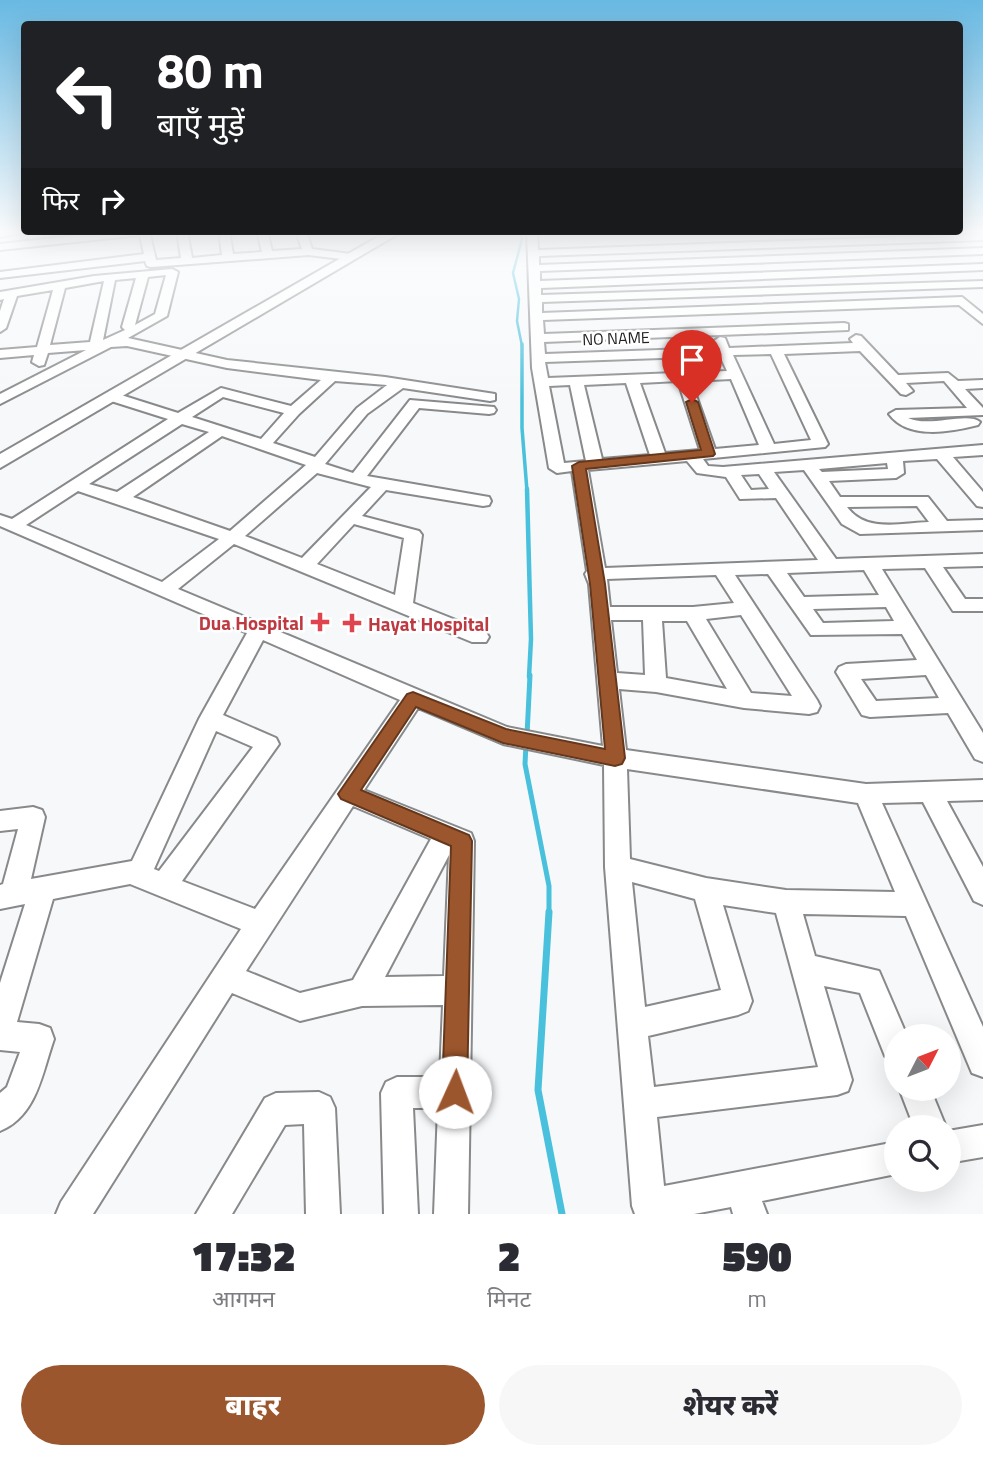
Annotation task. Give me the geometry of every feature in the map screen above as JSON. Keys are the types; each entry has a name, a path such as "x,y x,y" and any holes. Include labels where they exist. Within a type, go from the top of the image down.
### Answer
{"main road":[{"path":"0,447 175,354 290,288"},
{"path":"0,462 113,397 175,354"}],"street":[{"path":"0,328 6,295 46,288"},
{"path":"34,382 59,288"},
{"path":"102,344 109,288"},
{"path":"128,327 139,288"},
{"path":"0,400 102,344 161,316 168,288"},
{"path":"535,288 538,358 557,468 820,444 776,350"},
{"path":"688,288 727,351 769,449"},
{"path":"536,299 851,288"},
{"path":"808,289 906,391"},
{"name":"NO NAME","path":"536,317 826,309 983,299"},
{"path":"962,301 983,320"},
{"name":"NO NAME","path":"538,338 845,327"},
{"path":"0,354 127,342 175,354 400,384 490,404 415,403 357,478"},
{"name":"NO NAME","path":"538,358 863,347"},
{"path":"541,382 737,375"},
{"path":"264,444 293,411 332,377"},
{"path":"683,377 709,454"},
{"path":"894,379 948,377 979,412 896,414 900,421 913,426 973,422"},
{"path":"632,379 659,458"},
{"path":"576,381 587,465 594,574 601,613 615,758 618,867 649,1206 745,1201 884,1161"},
{"path":"164,590 230,539 316,464 369,402 383,391 400,384"},
{"path":"954,385 983,384"},
{"path":"7,522 76,485 221,392 293,411"},
{"path":"113,397 306,458 324,470 382,485 483,502"},
{"path":"120,498 222,430"},
{"path":"691,455 703,470 763,468 896,473 894,456 983,450"},
{"path":"941,453 983,502"},
{"path":"763,468 831,565"},
{"path":"812,470 848,520 866,530 983,526"},
{"path":"731,471 746,495 781,494"},
{"path":"76,485 120,498 230,539 479,636"},
{"path":"304,567 382,485"},
{"path":"836,502 922,501 942,527"},
{"path":"350,518 414,535 403,606"},
{"path":"7,522 503,735 615,758 866,794 983,790"},
{"path":"594,574 983,560"},
{"path":"930,562 960,606 983,605"},
{"path":"870,564 983,753"},
{"path":"772,566 818,630 907,627"},
{"path":"608,680 656,684 744,700 809,706 721,568"},
{"path":"799,603 892,601"},
{"path":"601,613 693,614 747,608"},
{"path":"652,614 656,684"},
{"path":"693,614 744,700"},
{"path":"139,874 209,719 258,631"},
{"path":"932,667 846,672 870,709 954,705"},
{"path":"73,1214 260,924 413,698"},
{"path":"164,885 268,744 209,719"},
{"path":"930,792 983,892"},
{"path":"348,794 462,841 451,1214"},
{"path":"866,794 983,1062"},
{"path":"0,821 33,817 7,896 131,872 260,924"},
{"path":"362,992 446,834"},
{"path":"618,867 706,890 786,902 914,904"},
{"path":"0,1115 19,1097 39,1039 0,1032 43,889"},
{"path":"632,1025 738,1001 706,890"},
{"path":"639,1104 836,1080 786,902"},
{"path":"805,968 869,981 887,1024"},
{"path":"226,977 300,1007 362,992 458,990"},
{"path":"401,1214 397,1093 455,1092"},
{"path":"213,1214 276,1109 319,1108 323,1214"},
{"path":"961,1145 983,1141"}],"waterway":[{"path":"516,288 519,299 517,321 522,346"},
{"path":"522,346 522,428 527,491"},
{"path":"527,489 531,639 529,677"},
{"path":"527,735 530,675"},
{"path":"526,744 525,764 549,886 549,912"},
{"path":"549,912 538,1090 562,1214"}],"place":[{"name":"Dua Hospital","path":"320,622"},
{"name":"Hayat Hospital","path":"352,623"}],"route":[{"path":"455,1092 462,841 348,794 413,698 503,735 615,758 598,584 594,574 579,466 709,454 692,402"}]}
